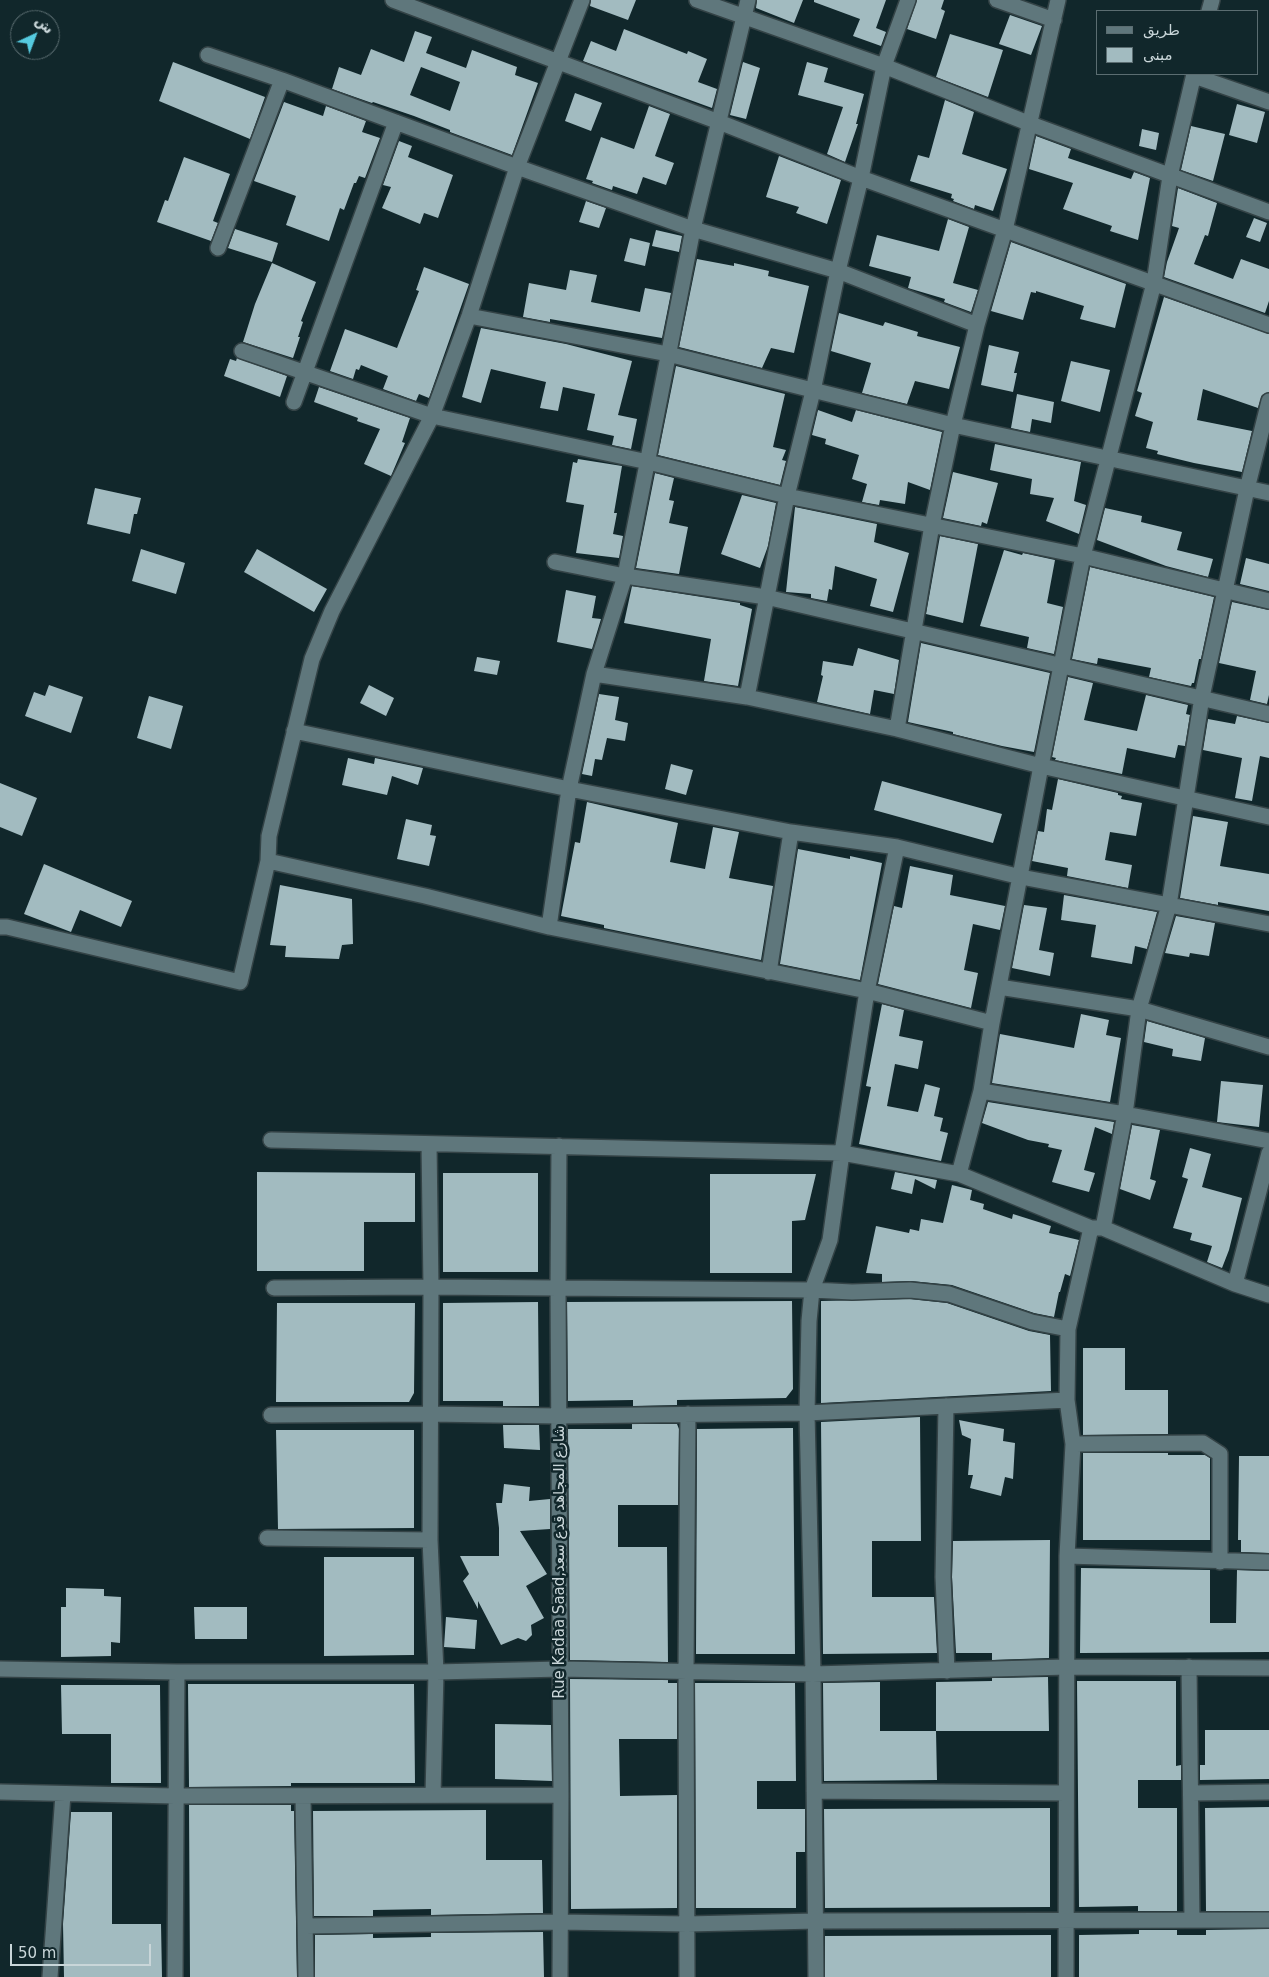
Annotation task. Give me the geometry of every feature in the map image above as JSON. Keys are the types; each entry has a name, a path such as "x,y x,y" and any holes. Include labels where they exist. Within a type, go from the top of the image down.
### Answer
{"street":[{"path":"393,0 719,122 861,178 1269,326"},
{"path":"0,927 8,927 240,982 268,860 269,836 312,659 332,611 432,416 469,316 517,167 582,0"},
{"path":"697,0 884,66 1028,123 1269,212"},
{"path":"549,927 569,789 594,674 625,576 693,229 748,0"},
{"path":"747,697 787,496 814,391 838,271 861,178 884,66 908,0"},
{"path":"997,0 1054,20"},
{"path":"897,729 932,525 953,426 977,325 1005,230 1028,123 1058,0"},
{"path":"208,55 693,229 838,271 977,325"},
{"path":"958,1174 981,1091 992,1023 1083,556 1154,283 1170,176 1194,75 1269,102"},
{"path":"218,248 282,80"},
{"path":"294,402 396,122"},
{"path":"469,316 668,354 953,426 1269,494"},
{"path":"242,351 306,371 432,416 648,462 787,496 1083,556 1269,601"},
{"path":"1066,1977 1067,1556 1074,1444 1067,1400 1068,1329 1097,1228 1125,1114 1139,1009 1169,905 1202,697 1247,489 1269,402"},
{"path":"555,562 625,576 766,597 1269,714"},
{"path":"594,674 747,697 897,729 1041,766 1269,817"},
{"path":"294,731 569,789 790,832 896,847 1021,877 1269,924"},
{"path":"769,972 790,832"},
{"path":"816,1977 813,1674 807,1414 812,1290 830,1240 867,991 896,847"},
{"path":"268,860 549,927 867,991 992,1023"},
{"path":"999,987 1139,1009 1269,1047"},
{"path":"981,1091 1125,1114 1269,1141"},
{"path":"271,1140 842,1153 958,1174 1235,1284 1269,1295"},
{"path":"429,1144 431,1287 430,1540 436,1672 433,1795"},
{"name":"Rue Kadaa Saad,شارع المجاهد قدع سعد","path":"559,1146 560,1977"},
{"path":"1235,1284 1269,1154"},
{"path":"274,1288 431,1287 812,1290 852,1292 910,1290 949,1294 1032,1322 1068,1329"},
{"path":"271,1415 430,1414 558,1416 807,1414 1067,1400"},
{"path":"946,1406 943,1577 947,1671"},
{"path":"687,1977 686,1671 688,1414"},
{"path":"1074,1444 1203,1443 1220,1454 1220,1562"},
{"path":"267,1538 430,1540"},
{"path":"1067,1556 1269,1562"},
{"path":"0,1668 177,1672 436,1672 561,1669 813,1674 1067,1667 1269,1668"},
{"path":"1189,1667 1192,1920"},
{"path":"175,1977 177,1672"},
{"path":"814,1791 1066,1793"},
{"path":"0,1792 303,1797 561,1795"},
{"path":"1191,1793 1269,1792"},
{"path":"50,1977 63,1794"},
{"path":"303,1797 306,1977"},
{"path":"306,1926 559,1922 687,1924 816,1921 1269,1920"}],"building":[{"path":"591,0 636,0 628,20 590,6"},
{"path":"757,0 803,0 794,23 756,8"},
{"path":"814,0 886,0 876,28 886,32 881,46 853,36 860,19 814,2"},
{"path":"917,0 944,0 941,9 945,11 936,39 907,29"},
{"path":"1010,15 1042,26 1031,55 999,44"},
{"path":"624,29 687,54 688,51 707,59 698,82 717,89 712,108 583,61 591,41 616,51"},
{"path":"415,31 432,37 426,53 466,68 472,50 517,67 515,75 538,83 512,155 450,132 450,130 414,116 332,89 339,67 361,75 371,49 404,62","holes":["421,67 460,82 450,111 410,95"]},
{"path":"950,34 1003,50 988,97 936,77"},
{"path":"173,62 265,97 250,139 159,101"},
{"path":"743,62 760,68 746,119 730,115"},
{"path":"807,62 828,68 824,82 864,94 856,124 858,124 845,162 827,154 843,107 798,95"},
{"path":"575,93 602,103 591,131 565,121"},
{"path":"945,100 974,112 962,154 1007,169 993,211 975,205 974,209 953,201 954,199 951,198 952,194 910,181 918,155 929,158"},
{"path":"284,102 323,116 326,106 366,121 362,132 380,138 365,178 359,176 356,183 354,183 344,210 340,208 329,241 286,225 296,196 254,181"},
{"path":"1237,104 1265,112 1257,143 1229,135"},
{"path":"649,106 670,114 655,156 674,163 666,185 643,177 637,194 613,186 612,190 586,179 601,137 634,149"},
{"path":"1191,126 1225,134 1213,181 1181,170"},
{"path":"1142,129 1159,133 1156,150 1139,146"},
{"path":"1036,136 1071,149 1068,158 1131,179 1134,172 1150,178 1138,240 1110,231 1112,226 1063,209 1073,183 1029,169"},
{"path":"399,141 412,146 408,157 453,175 438,218 424,213 420,224 382,208 391,187 383,185"},
{"path":"779,156 841,180 827,224 796,213 799,207 766,197"},
{"path":"184,157 230,174 213,221 218,223 211,241 157,222 165,200 168,201"},
{"path":"1178,188 1217,203 1208,236 1205,235 1194,264 1233,279 1241,259 1269,269 1269,301 1265,313 1164,277 1167,262 1179,228 1172,226"},
{"path":"586,201 606,208 599,228 579,222"},
{"path":"1254,218 1267,223 1260,242 1246,237"},
{"path":"948,219 969,227 953,283 978,290 971,312 944,302 945,299 908,288 911,277 869,266 877,235 939,251"},
{"path":"235,229 278,243 272,262 228,248"},
{"path":"656,230 682,236 679,252 652,246"},
{"path":"630,238 650,243 645,266 624,261"},
{"path":"1011,242 1126,284 1115,328 1080,319 1084,306 1036,291 1036,293 1031,292 1023,320 991,311"},
{"path":"697,259 734,266 734,263 769,271 768,276 809,286 794,353 771,348 762,368 679,347"},
{"path":"272,263 316,282 301,321 303,322 298,337 300,337 293,358 243,342 255,304"},
{"path":"424,267 469,284 429,398 419,394 416,401 383,389 388,376 361,365 359,370 356,369 353,379 330,371 345,329 397,348 419,291 416,290"},
{"path":"570,270 597,275 591,302 640,312 645,288 671,293 662,338 550,319 550,322 523,317 529,283 566,290"},
{"path":"1164,297 1269,334 1269,392 1262,395 1258,408 1203,389 1197,420 1252,431 1242,472 1157,454 1158,451 1146,448 1153,422 1135,416 1142,393 1137,391"},
{"path":"839,313 883,326 885,322 918,332 917,336 960,347 949,389 915,381 907,404 862,393 871,363 831,351"},
{"path":"481,328 566,344 632,361 618,415 637,419 631,449 612,445 614,436 587,430 595,394 563,387 558,411 540,408 546,382 491,369 481,403 462,397"},
{"path":"989,345 1019,352 1014,373 1017,373 1013,392 981,385"},
{"path":"237,358 287,376 280,397 224,376 230,359 236,361"},
{"path":"1071,361 1110,370 1100,412 1061,401"},
{"path":"676,366 785,394 773,447 786,450 782,460 786,461 780,485 658,455"},
{"path":"319,387 410,418 402,442 405,443 391,476 364,464 380,429 357,421 358,418 314,402"},
{"path":"1017,394 1054,402 1051,423 1032,419 1030,432 1011,428"},
{"path":"818,410 852,422 856,410 942,432 930,490 908,482 905,504 880,500 879,505 862,502 867,484 852,479 859,455 825,444 826,439 812,435"},
{"path":"995,444 1081,462 1074,501 1086,505 1079,534 1046,521 1054,498 1030,494 1032,479 990,470"},
{"path":"578,459 622,466 614,513 617,513 613,534 623,536 619,558 576,553 584,505 566,502 573,462 577,463"},
{"path":"953,472 998,483 987,524 982,522 981,526 943,518"},
{"path":"655,473 674,478 669,500 674,501 669,523 688,527 679,574 636,568"},
{"path":"95,488 141,498 137,514 134,514 130,534 87,524"},
{"path":"742,495 776,503 768,546 760,568 721,554"},
{"path":"795,507 877,524 874,542 909,553 893,612 870,606 877,579 835,566 832,590 829,589 827,601 811,598 811,594 786,592"},
{"path":"1105,508 1142,516 1141,522 1182,532 1177,550 1213,559 1208,577 1166,566 1097,540"},
{"path":"940,536 978,544 963,623 926,614"},
{"path":"141,549 185,563 176,594 132,581"},
{"path":"257,549 327,589 314,612 244,572"},
{"path":"1004,550 1055,560 1047,603 1063,607 1054,654 1027,648 1029,637 980,626"},
{"path":"1246,558 1269,564 1269,591 1240,584"},
{"path":"1090,567 1214,597 1201,659 1199,659 1194,683 1191,686 1149,677 1151,668 1098,658 1097,664 1072,659"},
{"path":"632,586 740,603 740,605 752,609 738,686 704,681 711,639 624,623"},
{"path":"566,590 596,596 592,618 601,619 592,649 557,642"},
{"path":"1232,602 1269,610 1269,695 1267,704 1250,700 1256,671 1219,663"},
{"path":"921,643 1050,673 1034,752 1002,746 908,722"},
{"path":"858,648 899,660 894,694 874,690 870,714 817,702 823,676 821,675 823,661 853,666"},
{"path":"477,657 500,661 497,675 474,671"},
{"path":"1068,677 1093,683 1084,720 1137,731 1146,695 1188,705 1186,714 1190,715 1185,746 1178,745 1175,758 1127,748 1122,774 1055,760 1056,758 1052,757"},
{"path":"49,685 83,697 71,733 25,716 34,692 45,696"},
{"path":"369,685 394,698 386,716 360,703"},
{"path":"599,694 619,697 615,720 628,723 625,741 607,738 602,760 595,759 592,776 582,774"},
{"path":"149,696 183,706 171,749 137,738"},
{"path":"1237,716 1269,723 1269,758 1260,756 1252,801 1235,798 1242,758 1203,750 1208,719 1235,724"},
{"path":"348,758 374,764 375,758 423,768 418,785 392,776 387,795 342,785"},
{"path":"671,764 693,770 686,795 665,789"},
{"path":"1058,779 1118,793 1118,795 1122,796 1121,799 1142,803 1136,836 1110,832 1105,860 1132,865 1128,888 1067,876 1068,868 1032,861 1038,831 1044,832 1047,809 1052,810"},
{"path":"882,781 1002,814 993,843 874,810"},
{"path":"0,783 37,798 22,836 0,827"},
{"path":"587,802 678,823 670,862 705,869 713,827 739,832 729,878 773,886 761,960 604,928 604,925 561,916 575,842 580,843"},
{"path":"1193,816 1228,822 1220,866 1269,874 1269,911 1218,902 1218,905 1180,898"},
{"path":"406,819 432,825 430,835 436,836 429,866 397,859"},
{"path":"798,849 850,859 850,856 882,863 860,980 780,964"},
{"path":"44,864 132,901 121,927 80,910 71,932 24,914"},
{"path":"910,866 953,875 950,895 1005,906 1000,930 973,924 964,970 978,973 971,1008 878,984 894,906 902,908"},
{"path":"280,885 352,899 353,944 342,945 339,959 285,957 286,946 270,945"},
{"path":"1064,895 1157,912 1147,949 1135,946 1132,964 1091,957 1096,925 1061,920"},
{"path":"1024,905 1047,908 1039,950 1054,953 1050,976 1012,968"},
{"path":"1176,916 1215,923 1209,956 1190,953 1189,957 1165,953"},
{"path":"882,1004 904,1010 899,1036 923,1041 918,1069 895,1064 887,1106 918,1112 925,1084 940,1088 934,1116 943,1118 940,1131 948,1133 941,1161 859,1144 871,1087 866,1086"},
{"path":"1081,1014 1109,1020 1106,1035 1121,1038 1110,1102 992,1083 1000,1034 1074,1048"},
{"path":"1147,1021 1205,1038 1201,1061 1172,1056 1173,1049 1144,1042"},
{"path":"1221,1081 1263,1085 1259,1127 1217,1122"},
{"path":"988,1102 1114,1122 1112,1134 1095,1127 1084,1170 1095,1173 1089,1192 1052,1182 1062,1150 1048,1147 1049,1144 1028,1140 982,1123"},
{"path":"1132,1125 1160,1130 1150,1179 1156,1181 1150,1200 1120,1189"},
{"path":"1190,1148 1211,1154 1202,1187 1242,1198 1229,1250 1222,1268 1207,1262 1212,1246 1190,1240 1192,1233 1173,1228 1188,1179 1182,1177"},
{"path":"257,1172 415,1173 415,1222 364,1222 364,1271 257,1271"},
{"path":"895,1172 937,1180 935,1189 915,1179 912,1194 891,1189"},
{"path":"443,1173 538,1173 538,1272 443,1272"},
{"path":"710,1174 816,1174 805,1220 792,1221 792,1273 710,1273"},
{"path":"952,1185 972,1190 970,1200 984,1204 983,1209 1012,1219 1013,1214 1051,1226 1049,1233 1079,1240 1070,1276 1065,1274 1059,1292 1054,1317 1034,1313 952,1285 911,1281 882,1282 882,1274 866,1273 876,1226 909,1233 910,1229 919,1231 921,1219 943,1223"},
{"path":"910,1299 947,1303 1029,1331 1050,1335 1051,1391 821,1403 821,1301"},
{"path":"792,1301 793,1389 786,1398 677,1400 677,1405 633,1406 633,1400 568,1401 567,1302"},
{"path":"538,1302 539,1406 503,1406 503,1401 443,1401 443,1303"},
{"path":"277,1303 415,1303 414,1393 409,1402 276,1402"},
{"path":"1083,1348 1125,1348 1125,1390 1168,1390 1168,1434 1083,1435"},
{"path":"920,1417 921,1541 872,1541 872,1597 934,1597 937,1653 823,1654 821,1422"},
{"path":"959,1420 1004,1429 1003,1441 1015,1443 1013,1479 1005,1477 1001,1496 970,1488 973,1475 968,1475 971,1439 962,1435"},
{"path":"632,1424 677,1424 679,1429 678,1505 618,1505 618,1547 667,1547 668,1662 570,1660 568,1429 632,1429"},
{"path":"503,1425 539,1425 540,1450 504,1448"},
{"path":"793,1428 795,1654 696,1654 697,1429"},
{"path":"276,1430 414,1430 414,1528 278,1529"},
{"path":"1083,1453 1168,1453 1168,1455 1205,1455 1210,1458 1210,1540 1083,1540"},
{"path":"1239,1456 1269,1456 1269,1553 1241,1552 1241,1540 1238,1540"},
{"path":"504,1484 530,1487 529,1501 550,1499 550,1529 520,1531 547,1574 526,1586 544,1618 531,1625 532,1635 526,1641 518,1638 501,1645 478,1601 478,1609 463,1581 469,1574 460,1556 499,1556 499,1528 496,1503 502,1503"},
{"path":"1050,1540 1049,1658 992,1660 992,1653 956,1653 952,1577 953,1541"},
{"path":"324,1557 414,1557 414,1655 324,1656"},
{"path":"1081,1568 1210,1570 1210,1623 1236,1623 1237,1570 1269,1571 1269,1652 1080,1653"},
{"path":"66,1588 104,1589 104,1596 121,1597 120,1643 111,1642 111,1656 61,1657 61,1607 66,1607"},
{"path":"194,1607 247,1607 247,1639 195,1639"},
{"path":"446,1617 477,1620 475,1649 444,1647"},
{"path":"1048,1677 1049,1731 936,1731 936,1682"},
{"path":"570,1679 668,1680 668,1683 677,1683 677,1739 619,1739 620,1796 677,1795 677,1908 571,1909"},
{"path":"1077,1681 1176,1681 1176,1766 1181,1765 1181,1780 1138,1780 1138,1808 1177,1808 1177,1911 1138,1911 1138,1906 1079,1907"},
{"path":"880,1682 880,1731 936,1731 937,1780 824,1781 823,1683"},
{"path":"695,1683 795,1683 796,1781 757,1781 757,1809 805,1809 805,1852 796,1852 796,1908 696,1908"},
{"path":"188,1684 414,1684 415,1783 291,1783 291,1786 189,1787"},
{"path":"61,1685 160,1685 161,1783 111,1783 111,1734 62,1734"},
{"path":"495,1724 551,1725 552,1781 495,1779"},
{"path":"1205,1730 1269,1730 1269,1779 1200,1780 1200,1765 1205,1765"},
{"path":"189,1805 291,1805 291,1811 294,1811 297,1977 190,1977"},
{"path":"1269,1807 1269,1911 1206,1911 1205,1808"},
{"path":"1050,1808 1050,1907 825,1908 824,1809"},
{"path":"486,1810 486,1860 542,1860 543,1913 431,1915 431,1909 373,1910 373,1916 314,1916 313,1811"},
{"path":"71,1812 112,1812 112,1924 161,1924 162,1977 64,1977 63,1924"},
{"path":"1269,1929 1269,1977 1079,1977 1079,1935 1139,1934 1139,1930 1177,1930 1177,1935 1206,1935 1206,1930"},
{"path":"543,1932 544,1977 315,1977 315,1935 373,1934 373,1938 431,1937 431,1933"},
{"path":"1051,1935 1051,1977 825,1977 825,1936"}]}
